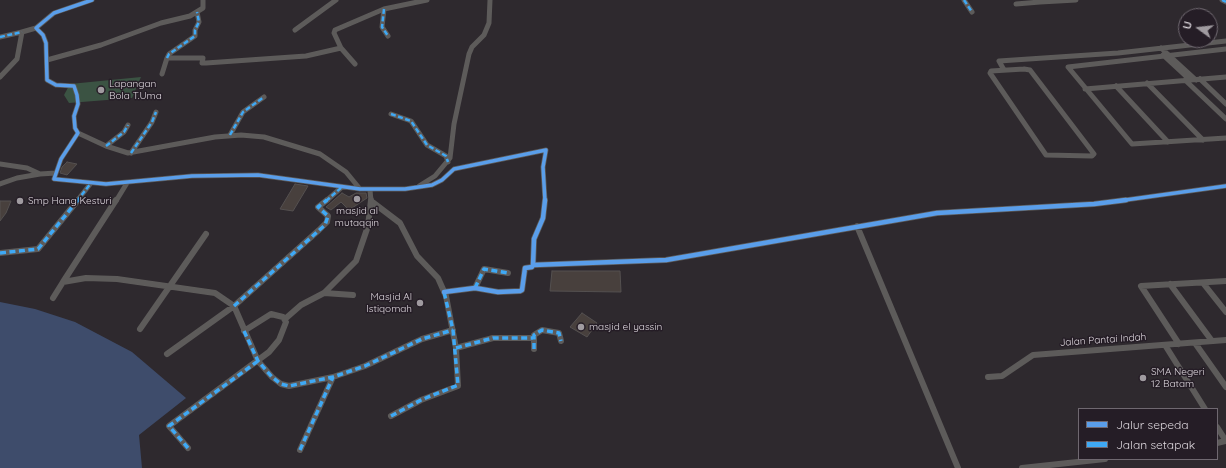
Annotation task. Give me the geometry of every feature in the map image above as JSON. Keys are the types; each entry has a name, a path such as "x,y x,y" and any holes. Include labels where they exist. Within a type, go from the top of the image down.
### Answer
{"street":[{"path":"0,37 36,28 40,23 54,13 92,0"},
{"path":"47,60 101,45 161,23 197,12 202,8 203,0"},
{"path":"295,30 336,0"},
{"path":"355,64 341,48 334,33 335,30 384,9 427,0"},
{"path":"416,188 435,176 448,162 452,150 454,124 469,54 472,47 484,35 489,23 490,0"},
{"path":"964,0 972,12"},
{"path":"1016,4 1038,1 1076,0"},
{"path":"1222,0 1226,2"},
{"path":"384,9 382,26 388,36"},
{"path":"162,74 169,54 195,36 195,30 199,22 197,12"},
{"path":"36,28 44,39 48,82 56,85 74,87 78,104 74,116 74,124 78,133 106,146 122,152 131,153 169,144 230,136 264,137 295,145 320,154 346,172 360,189"},
{"path":"0,77 17,59 22,32"},
{"path":"1004,70 999,61 1118,53 1226,41"},
{"path":"167,58 201,58 203,59 202,63 206,63 306,56 341,48"},
{"path":"1158,48 1171,56 1226,104"},
{"path":"1158,48 1226,119"},
{"path":"1226,49 1068,67 1132,144 1226,138"},
{"path":"1005,60 1013,69"},
{"path":"1177,68 1183,67"},
{"path":"1013,69 1030,70 1094,154 1046,156 990,73 991,71 1013,69"},
{"path":"1085,89 1226,77"},
{"path":"1147,83 1202,140"},
{"path":"1116,86 1168,142"},
{"path":"230,136 237,120 243,112 252,104 264,97"},
{"path":"131,153 152,122 156,112"},
{"path":"391,114 411,121 427,145 446,156 448,162"},
{"path":"106,146 122,134 128,124"},
{"path":"78,133 64,154 54,179 91,183 127,183 192,176 234,175 268,176 370,190 416,188 432,185 442,180 454,169 546,150 543,167 544,213 534,239 533,265"},
{"path":"0,164 27,168 40,174"},
{"path":"0,184 17,178 40,174 56,174"},
{"path":"0,253 38,249 91,183"},
{"path":"53,298 127,183"},
{"path":"444,292 475,288 498,292 521,291 525,268 533,267 533,265 666,260 937,213 1094,204 1226,186"},
{"path":"167,354 234,306 325,225 328,216 318,207 342,187"},
{"path":"285,319 301,305 324,293 356,261 368,226 371,201 370,190"},
{"path":"371,201 400,223 417,256 438,278 444,292 456,348 457,386 421,400 391,416"},
{"path":"857,226 958,468"},
{"path":"140,329 206,234"},
{"path":"475,288 484,269 508,273"},
{"path":"63,282 86,278 103,278 169,286 215,294 229,301 234,306 258,361 272,377 285,385 296,385 333,377 365,366 432,335 453,330"},
{"path":"1179,344 1141,286 1226,281"},
{"path":"1203,283 1226,312"},
{"path":"1170,284 1212,342"},
{"path":"324,293 353,295"},
{"path":"188,448 169,426 269,352 279,340 286,326 285,319 280,315 271,314 244,331"},
{"path":"534,349 533,338 535,334 540,331 554,331 560,334 561,341"},
{"path":"456,348 492,338 533,338"},
{"name":"Jalan Pantai Indah","path":"988,378 1002,376 1013,370 1032,355 1225,341"},
{"path":"1195,343 1226,387"},
{"path":"1165,345 1204,408"},
{"path":"300,450 333,377"},
{"path":"1218,429 1226,441"},
{"path":"1022,468 1096,460"}],"green space":[{"name":"Lapangan Bola T.Uma","path":"141,77 132,98 69,103 64,95 70,84"}],"water":[{"path":"0,302 35,309 75,322 132,352 186,398 139,435 142,468 0,468"}],"building":[{"path":"67,162 77,164 67,175 60,173 62,167"},
{"path":"295,184 308,186 293,211 280,209"},
{"name":"masjid al mutaqqin","path":"342,193 349,197 356,193 366,193 367,198 352,208 347,208 341,202 331,210 326,207"},
{"path":"0,201 11,201 6,213 0,221"},
{"path":"552,271 620,271 621,292 550,291"},
{"name":"masjid el yassin","path":"582,313 597,323 587,337 570,327"}],"marked path":[{"path":"964,0 972,12"},
{"path":"1222,0 1226,2"},
{"path":"384,9 382,27 388,36"},
{"path":"167,58 169,54 195,36 195,30 199,22 197,12"},
{"path":"0,37 22,32"},
{"path":"230,135 237,120 243,112 252,104 264,97"},
{"path":"131,153 152,122 156,112"},
{"path":"391,114 411,121 427,145 446,156 448,162"},
{"path":"106,146 124,132 128,125"},
{"path":"0,253 38,249 91,183"},
{"path":"234,306 325,225 328,216 318,207 342,187"},
{"path":"475,288 484,269 508,273"},
{"path":"391,416 421,400 458,385 453,330 444,292"},
{"path":"244,331 258,361 272,377 281,384 289,386 333,377 365,366 422,339 453,330"},
{"path":"534,349 534,335 542,330 559,333 561,341"},
{"path":"456,348 493,338 533,338"},
{"path":"188,448 169,426 258,361"},
{"path":"300,450 333,377"}],"cycle path":[{"path":"92,0 54,13 40,23 36,28 43,35 46,43 47,80 56,85 74,86 77,95 78,104 74,116 75,128 78,133 61,159 54,179 106,184 192,176 258,175 360,189 405,189 432,185 442,180 454,169 546,150 543,167 545,207 543,218 534,239 533,265"},
{"path":"444,292 475,288 498,292 520,291 522,290 525,268 532,267 533,265 666,260 733,247 937,213 1094,204 1226,186"}],"place":[{"name":"Lapangan Bola T.Uma","path":"101,90"},
{"name":"masjid al mutaqqin","path":"357,199"},
{"name":"Smp Hang Kesturi","path":"20,201"},
{"name":"Masjid Al Istiqomah","path":"420,303"},
{"name":"masjid el yassin","path":"581,327"},
{"name":"SMA Negeri 12 Batam","path":"1143,378"}]}
